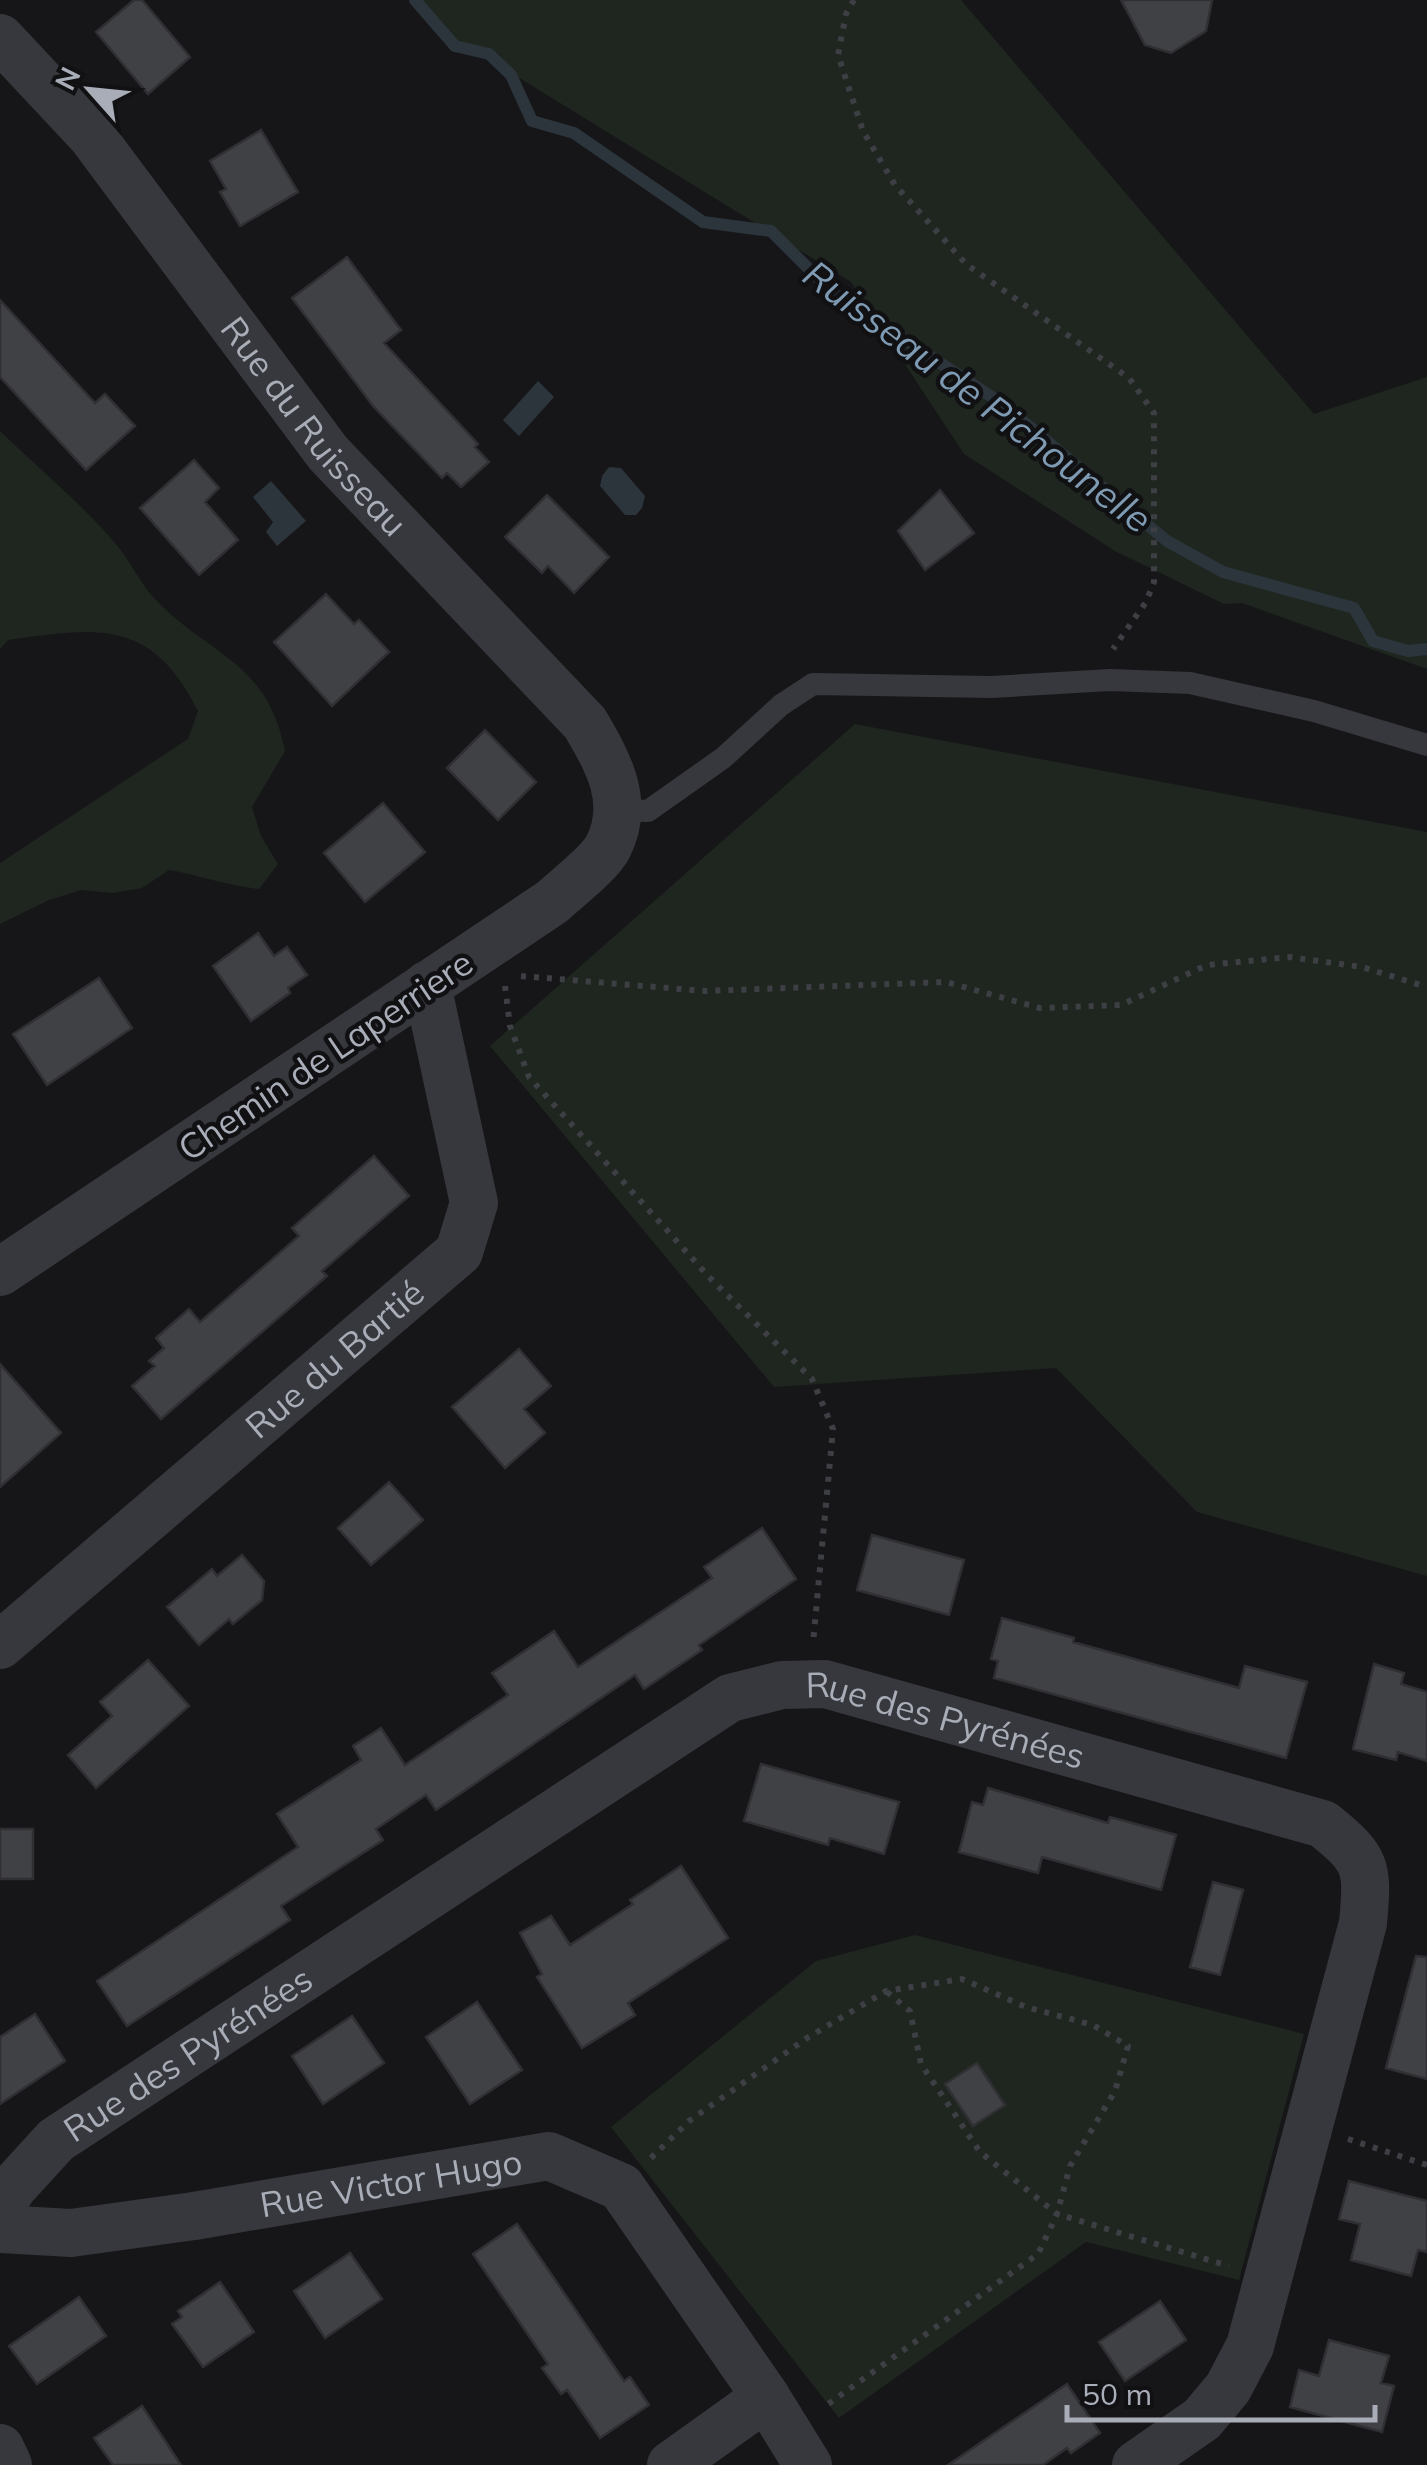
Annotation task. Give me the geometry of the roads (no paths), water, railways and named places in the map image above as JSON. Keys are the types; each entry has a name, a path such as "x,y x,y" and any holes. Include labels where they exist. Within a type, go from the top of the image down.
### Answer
{"street":[{"name":"Rue du Ruisseau","path":"0,38 91,134 328,454 585,723 610,765 620,810"},
{"name":"Chemin de Laperriere","path":"0,1272 464,974 552,902 608,849 620,810"},
{"name":"Rue du Bartié","path":"0,1645 460,1252 474,1203 464,974"},
{"name":"Rue des Pyrénées","path":"0,2207 56,2140 713,1708 730,1698 782,1686 825,1684 1323,1824 1352,1848 1367,1876 1364,1923 1250,2346 1228,2388 1202,2420 1136,2465"},
{"name":"Rue Victor Hugo","path":"0,2229 72,2233 549,2156 621,2187 787,2432"},
{"path":"671,2465 787,2432"},
{"path":"0,2448 8,2465"}],"lane":[{"path":"620,810 648,811 723,758 782,705 813,684 991,687 1110,680 1190,683 1314,711 1427,746"}],"waterway":[{"name":"Ruisseau de Pichounelle","path":"415,0 455,46 489,54 511,75 532,121 574,133 703,222 771,231 831,291 1001,403 1167,541 1223,572 1354,608 1373,641 1408,651 1427,649"}]}
